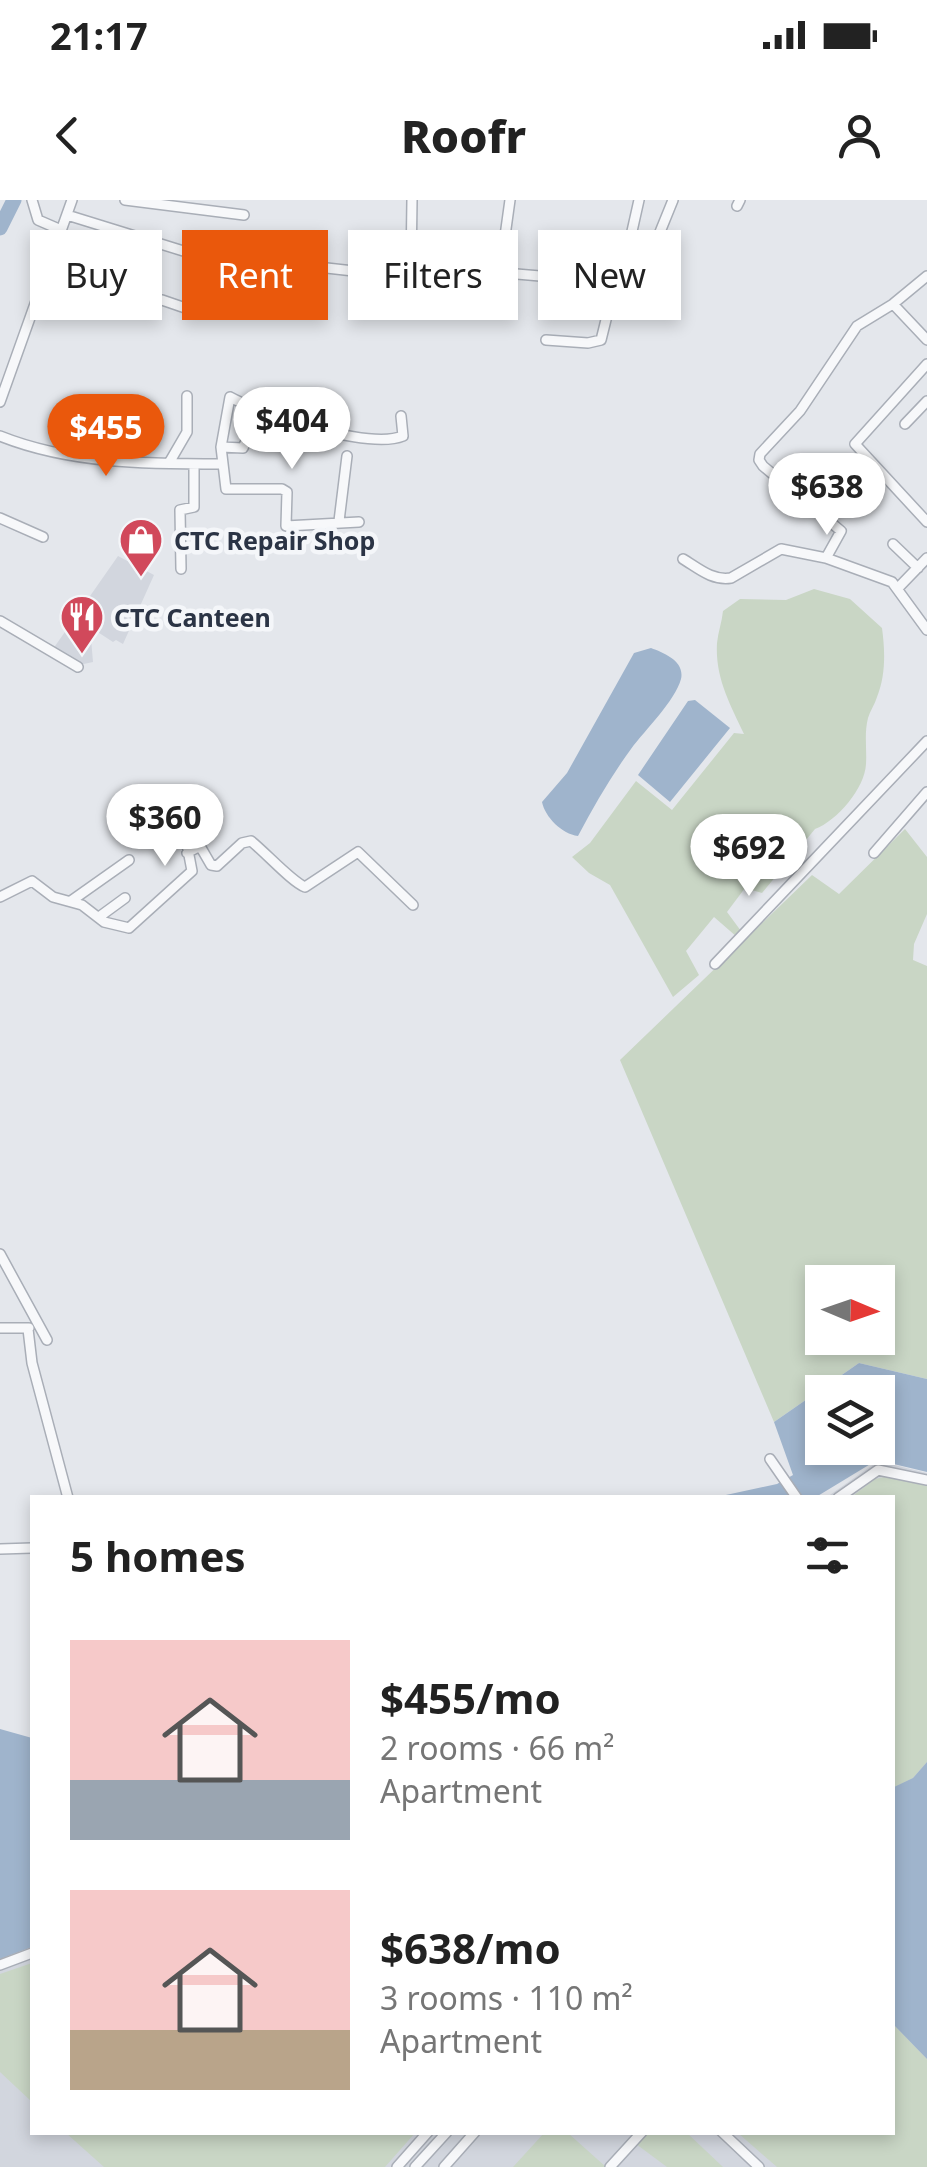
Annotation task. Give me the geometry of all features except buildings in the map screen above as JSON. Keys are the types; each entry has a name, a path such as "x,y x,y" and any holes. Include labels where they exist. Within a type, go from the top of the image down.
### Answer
{"street":[{"path":"32,200 38,220 60,230 72,200"},
{"path":"125,200 244,215"},
{"path":"411,230 412,200"},
{"path":"506,230 510,200"},
{"path":"632,230 639,200"},
{"path":"661,230 673,200"},
{"path":"66,215 182,250"},
{"path":"826,558 841,530 762,466 760,454 800,412 850,333 927,276"},
{"path":"893,304 927,340"},
{"path":"0,402 30,316"},
{"path":"546,340 602,340 607,320"},
{"path":"927,364 855,444 875,461 927,522"},
{"path":"169,462 188,432 187,396"},
{"path":"359,522 286,526 287,492 226,489 221,447 230,397 257,412 363,439 398,439 403,436 402,416"},
{"path":"905,424 927,401"},
{"path":"221,447 243,448 248,436 282,440 289,420"},
{"path":"0,436 37,450 110,460 222,464"},
{"path":"339,521 347,456"},
{"path":"181,569 180,510 194,507 194,464"},
{"path":"0,518 44,537"},
{"path":"894,544 918,568"},
{"path":"683,559 712,577 723,579 732,578 781,549 826,558 886,579 898,588 927,630"},
{"path":"898,588 927,558"},
{"path":"0,622 78,667"},
{"path":"714,964 927,740"},
{"path":"874,853 927,792"},
{"path":"0,897 32,882 53,897 71,901 125,928 134,925 191,874 184,829 162,813"},
{"path":"186,853 200,846 211,865 217,866 242,843 251,842 277,861 299,886 306,887 351,854 360,852 413,905"},
{"path":"71,901 129,860"},
{"path":"99,917 125,898"},
{"path":"0,1254 32,1327 47,1340"},
{"path":"0,1328 32,1327"},
{"path":"32,1327 29,1353 67,1495"},
{"path":"770,1459 795,1495"},
{"path":"842,1495 878,1470 927,1480"},
{"path":"0,1549 30,1548"},
{"path":"0,1965 30,1954"},
{"path":"397,2167 425,2135"},
{"path":"414,2167 444,2135"},
{"path":"444,2167 472,2135"},
{"path":"610,2167 639,2135"},
{"path":"725,2135 760,2167"}],"shaded area":[{"path":"118,556 154,575 123,644 90,627 93,662 79,665 53,649"},
{"path":"872,1465 894,1465 927,1473 927,2167 0,2167 0,1959 30,1948 30,2135 895,2135 895,1495 830,1495"}],"green space":[{"path":"814,589 850,599 882,628 883,671 867,724 866,764 861,783 832,819 815,829 762,893 745,888 727,912 741,931 737,937 714,917 686,951 699,975 673,997 610,885 572,857 590,843 636,781 672,810 734,733 744,734 718,668 717,643 723,611 740,599 786,600"},
{"path":"905,829 927,857 927,914 914,944 913,960 927,966 927,1379 859,1363 842,1375 805,1375 805,1400 774,1422 620,1060 812,875 839,894"},
{"path":"884,1477 927,1486 927,1762 913,1778 895,1787 895,1495 854,1495"},
{"path":"30,1964 30,2100 0,2072 0,1974"},
{"path":"895,2026 927,2059 927,2167 777,2167 740,2135 895,2135"},
{"path":"68,2135 413,2135 385,2167 104,2167"},
{"path":"542,2135 570,2135 606,2167 513,2167"},
{"path":"645,2135 689,2135 723,2167 667,2167 636,2144"}],"water":[{"path":"651,648 680,667 678,688 631,749 578,836 572,835 555,824 542,802 567,773 634,653"},
{"path":"695,700 730,728 670,802 638,775 688,701"},
{"path":"859,1363 927,1379 927,1472 895,1464 895,1375 842,1375"},
{"path":"805,1400 805,1465 869,1465 819,1495 726,1495 777,1484 793,1475 774,1422"},
{"path":"0,1729 30,1737 30,1948 0,1959"},
{"path":"927,1762 927,2059 895,2026 895,1787 913,1778"}],"waterway":[{"path":"0,228 14,200"}],"place":[{"name":"CTC Repair Shop","path":"141,578"},
{"name":"CTC Canteen","path":"82,655"}]}
